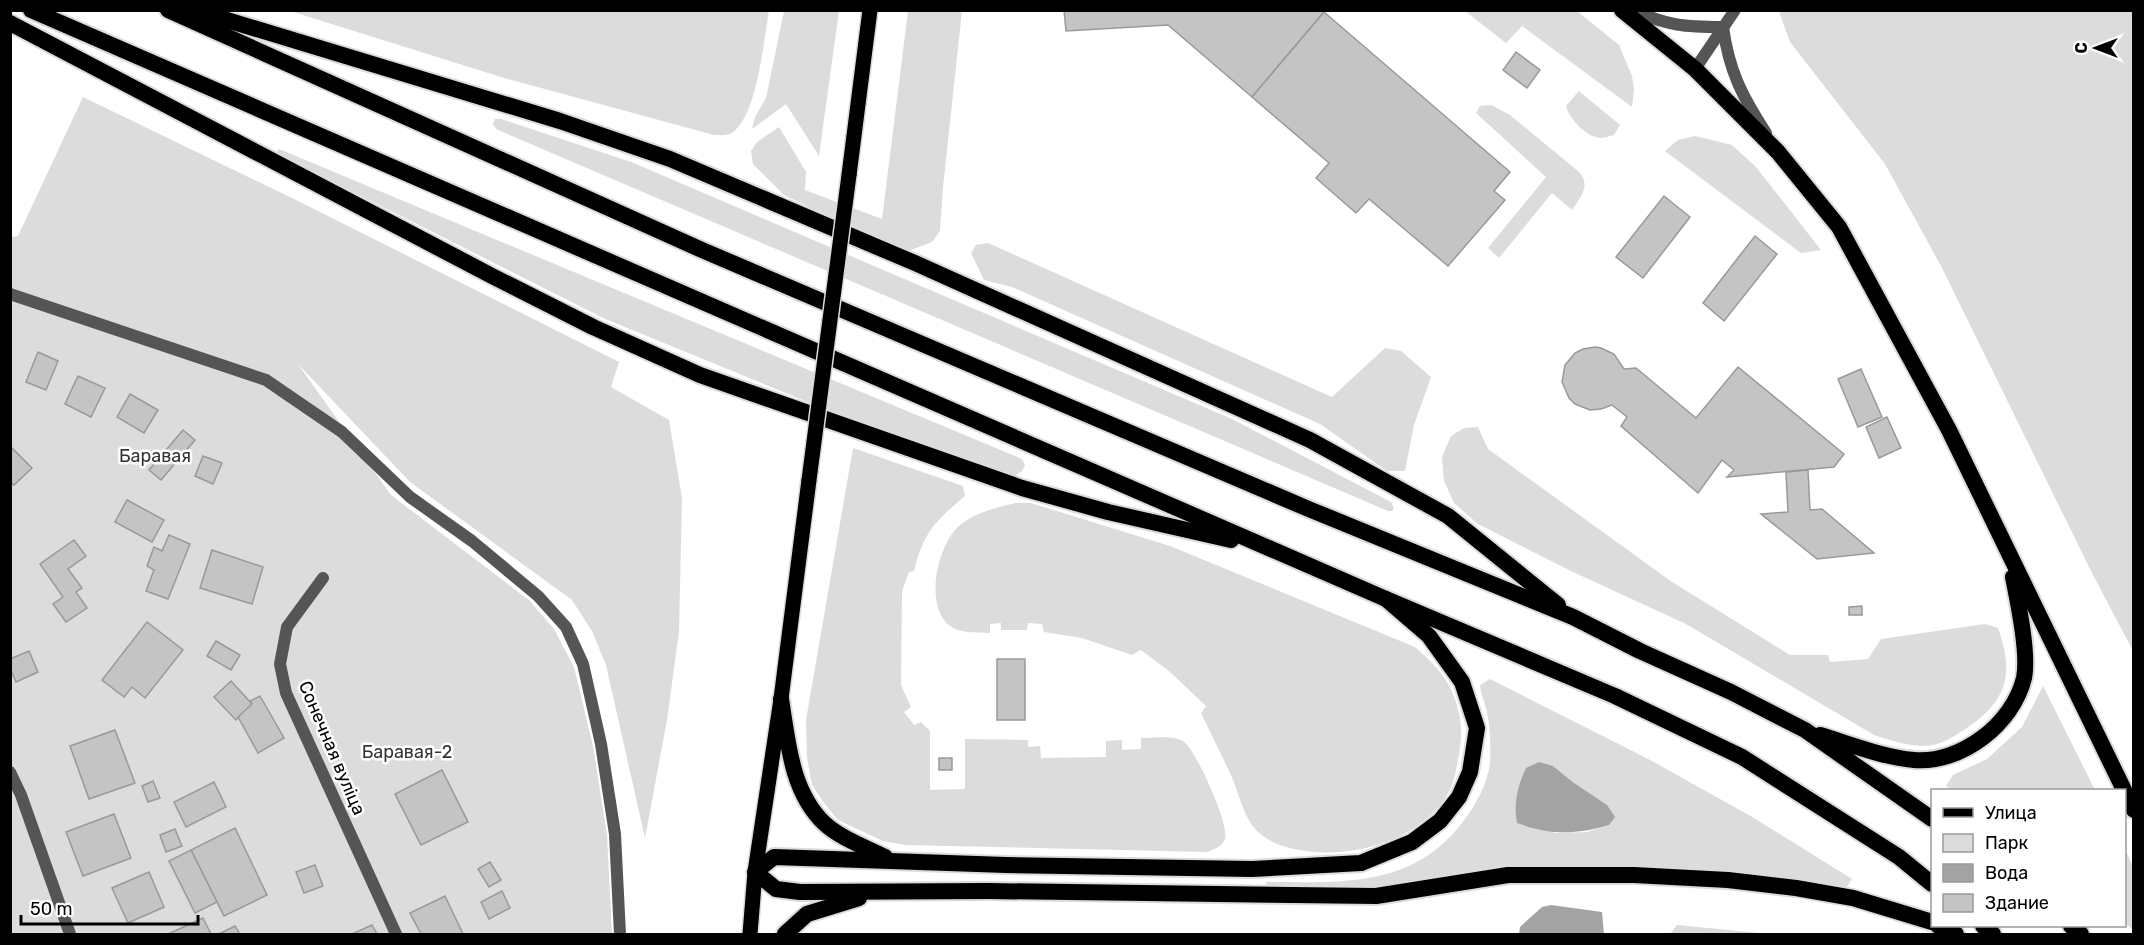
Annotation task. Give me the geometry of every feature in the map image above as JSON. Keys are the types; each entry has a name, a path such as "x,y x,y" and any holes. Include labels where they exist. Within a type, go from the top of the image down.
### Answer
{"highway":[{"path":"31,10 1268,548 1615,696 1742,757 1899,857 1931,883"},
{"path":"168,10 713,254 1311,510 1574,617 1805,730 1931,818"},
{"path":"194,10 593,132 670,159 915,262 1310,440 1448,516 1574,617"},
{"path":"1622,10 1695,69 1778,152 1839,227 1949,430 2123,789"},
{"path":"10,23 492,276 593,327 700,375 1022,488 1108,512 1268,548"},
{"path":"1805,730 1880,753 1914,760 1944,758 1971,746 1992,729 2013,704 2024,677 2024,645 2008,555"},
{"path":"1386,599 1429,636 1462,682 1477,728 1470,772 1459,797 1440,821 1412,842 1361,863 1252,869 1006,865 774,857 755,872 776,889 800,892 892,890 1376,896 1508,875 1634,875 1728,880 1796,888 1853,898 1931,922"},
{"path":"781,699 797,782 810,806 825,824 891,860"},
{"path":"2126,795 2133,810"},
{"path":"785,934 807,914 837,903 892,890"},
{"path":"1940,927 1956,934"}],"main road":[{"path":"750,934 755,872 781,699 870,10"}],"street":[{"path":"1634,10 1667,24 1723,27"},
{"path":"1695,69 1734,10"},
{"path":"1723,27 1726,50 1733,74 1745,100 1778,152"},
{"path":"10,294 266,380 342,432 410,497 472,542 538,596 566,627 583,664 601,744 615,834 620,934"},
{"name":"Сонечная вуліца","path":"323,578 287,627 280,664 286,693 396,934"},
{"path":"10,772 21,795 70,934"}],"green space":[{"path":"290,11 769,11 758,76 748,110 741,124 732,133 714,135 501,77"},
{"path":"784,11 839,11 819,156 786,104 752,129 755,117 766,98"},
{"path":"908,11 962,11 940,231 932,242 911,250 896,249 784,195 753,164 751,151 757,142 779,127 806,172 805,190 882,219"},
{"path":"1465,11 1577,11 1619,45 1632,76 1634,90 1632,107 1522,26 1506,43"},
{"path":"1780,11 2133,11 2133,651 2092,573 1941,266 1885,164 1790,42"},
{"path":"1579,91 1620,125 1614,135 1595,137 1584,131 1574,121 1566,106"},
{"path":"83,97 294,199 619,362 611,387 669,420 682,498 679,632 667,720 645,838 606,665 592,631 572,600 410,482 298,364 391,495 530,601 554,629 574,667 593,746 607,835 612,934 11,934 11,237 18,236"},
{"path":"1491,105 1510,115 1579,172 1584,182 1583,191 1572,210 1552,193 1499,258 1488,248 1546,177 1476,113 1480,106"},
{"path":"495,119 501,119 631,162 1232,419 1391,502 1394,508 1388,511 496,129 493,124"},
{"path":"1695,136 1732,145 1756,167 1821,250 1801,253 1665,151 1678,140"},
{"path":"279,149 1022,459 1025,465 1022,471 1015,476 871,428 603,318 276,153"},
{"path":"988,243 1332,397 1385,348 1401,351 1431,377 1414,425 1405,471 1387,471 1320,424 1012,287 984,280 971,253 976,245"},
{"path":"1478,427 1488,449 1672,582 1790,655 1828,655 1830,662 1868,659 1881,639 1985,624 1998,628 2006,659 2004,684 1999,696 1981,718 1937,744 1911,745 1874,735 1686,624 1571,571 1478,524 1454,503 1444,481 1442,457 1451,436 1464,428"},
{"path":"853,448 963,486 965,496 932,528 922,546 914,571 909,572 902,591 901,685 911,707 904,712 914,725 921,722 930,731 930,790 965,789 965,739 1028,740 1028,747 1040,746 1041,758 1106,757 1106,741 1122,740 1122,750 1141,749 1141,738 1174,738 1183,741 1188,747 1210,787 1225,831 1222,844 1207,852 905,845 883,841 838,820 812,785 807,758 806,720"},
{"path":"1015,503 1031,503 1170,546 1415,647 1445,679 1452,692 1460,718 1461,736 1455,773 1452,785 1442,802 1413,828 1376,845 1336,852 1317,852 1286,847 1258,832 1249,819 1201,713 1206,706 1169,671 1141,650 1132,655 1082,638 1044,632 1042,624 1028,623 1027,630 1001,630 1001,623 990,624 990,633 954,629 942,617 935,590 945,546 952,534 966,521 986,511"},
{"path":"1490,679 1652,761 1754,818 1852,879 1845,889 1611,867 1507,865 1378,886 1268,887 1266,882 1347,881 1373,877 1397,871 1420,860 1442,844 1472,809 1484,786 1489,770 1490,730 1480,685","holes":["1553,766 1574,783 1609,825 1587,832 1553,833"]},
{"path":"2043,686 2094,789 1950,789 1946,786 1953,775 1987,759 2022,727"},
{"path":"2126,851 2133,867 2133,930 2126,924"},
{"path":"1677,925 1771,934 1670,934"}],"water":[{"path":"1539,762 1553,766 1607,805 1615,817 1609,825 1585,831 1552,832 1517,823 1516,802 1521,781 1526,768"},
{"path":"1551,905 1602,912 1604,934 1519,934 1520,927 1542,907"}],"building":[{"path":"1064,10 1322,10 1324,12 1252,97 1168,25 1066,31"},
{"path":"1324,12 1510,172 1494,191 1505,200 1448,266 1369,199 1356,213 1316,178 1329,163 1252,97"},
{"path":"1516,52 1540,70 1527,88 1503,70"},
{"path":"1664,196 1690,217 1643,278 1616,257"},
{"path":"1755,236 1777,254 1724,321 1703,303"},
{"path":"1595,347 1614,354 1624,369 1636,368 1696,418 1738,367 1844,454 1834,467 1727,477 1734,470 1722,460 1698,493 1621,426 1627,417 1612,405 1590,410 1575,404 1569,398 1562,382 1565,365 1575,353"},
{"path":"38,352 58,361 46,390 26,382"},
{"path":"1861,369 1882,417 1858,427 1838,379"},
{"path":"78,376 105,388 91,417 65,404"},
{"path":"130,394 158,410 144,433 117,417"},
{"path":"1887,417 1901,448 1879,458 1866,427"},
{"path":"183,430 195,440 161,480 149,470"},
{"path":"10,446 32,468 14,485 10,482"},
{"path":"203,456 222,463 213,484 195,476"},
{"path":"1808,470 1810,510 1822,509 1874,553 1817,559 1761,514 1788,512 1786,472"},
{"path":"127,500 164,520 152,542 115,522"},
{"path":"169,535 190,544 168,599 146,591 154,570 147,566 154,547 162,551"},
{"path":"74,540 86,556 68,569 82,588 76,592 87,608 66,622 53,604 63,597 40,564"},
{"path":"212,550 263,567 252,604 200,588"},
{"path":"1862,606 1862,615 1849,615 1849,607"},
{"path":"147,622 183,650 145,698 132,687 124,697 102,680"},
{"path":"216,641 240,655 231,670 207,656"},
{"path":"29,651 38,672 16,682 10,668 10,659"},
{"path":"997,659 1025,659 1025,720 997,720"},
{"path":"231,681 252,704 236,720 214,697"},
{"path":"260,696 284,738 258,753 238,717 252,704 250,701"},
{"path":"115,730 135,783 89,799 70,746"},
{"path":"939,758 952,758 952,770 939,770"},
{"path":"442,770 468,822 421,845 395,794"},
{"path":"153,781 160,798 148,802 142,786"},
{"path":"214,782 226,807 186,827 174,802"},
{"path":"114,814 131,858 83,876 66,832"},
{"path":"235,828 267,895 224,916 191,850"},
{"path":"175,829 182,846 166,852 160,835"},
{"path":"191,850 217,902 195,913 169,861"},
{"path":"490,862 501,880 489,887 478,869"},
{"path":"315,865 323,886 304,893 296,872"},
{"path":"149,872 164,907 128,923 112,888"},
{"path":"502,891 510,908 489,919 481,902"},
{"path":"445,896 463,934 421,934 410,913"},
{"path":"203,918 211,934 168,934"},
{"path":"372,925 377,934 352,934"},
{"path":"235,926 240,934 219,934"}],"park label":[{"name":"Баравая","path":"155,456"},
{"name":"Баравая-2","path":"407,752"}]}
